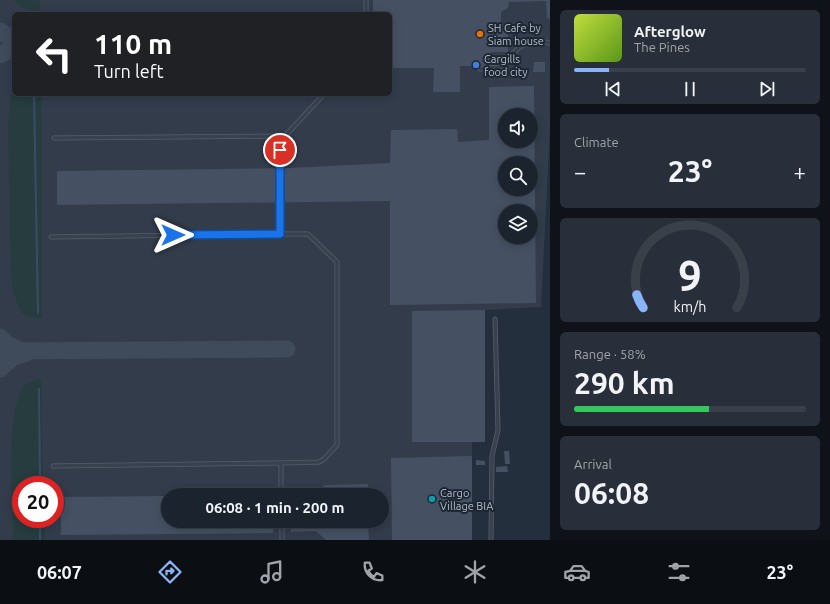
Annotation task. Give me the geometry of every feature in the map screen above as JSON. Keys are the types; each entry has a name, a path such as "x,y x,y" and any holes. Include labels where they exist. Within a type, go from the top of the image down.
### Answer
{"lane":[{"path":"366,0 366,12"},
{"path":"480,69 500,67 515,51 531,41 550,43"},
{"path":"54,138 285,136 322,96"},
{"path":"280,136 280,234"},
{"path":"51,237 308,234 337,262 337,445 324,459 319,462 281,463 53,466"},
{"path":"491,540 492,456 498,430 495,319"},
{"path":"281,463 281,488"},
{"path":"282,528 282,540"}],"shaded area":[{"path":"0,0 550,0 550,128 541,307 485,310 485,442 472,442 472,540 0,540"}],"green space":[{"path":"14,0 40,0 40,11 23,7"},
{"path":"12,88 12,96 42,96 42,318 28,317 22,314 13,292 11,275 8,126"},
{"path":"37,379 41,379 43,476 12,476 12,512 11,460 12,437 18,399 24,385"},
{"path":"13,528 44,528 45,540 13,540"}],"building":[{"path":"373,0 550,0 550,19 547,18 546,1 509,2 508,8 501,12 501,23 508,28 508,52 491,52 491,66 460,66 460,92 433,92 434,68 392,68 392,12 373,12"},
{"path":"534,62 545,62 545,72 533,72"},
{"path":"534,86 534,108 498,108 498,148 535,148 535,156 498,156 498,196 535,196 535,204 498,204 498,244 535,244 536,303 390,305 390,201 57,205 57,171 289,168 390,163 391,130 457,129 458,142 489,140 489,87"},
{"path":"485,310 485,442 412,442 412,311"},
{"path":"504,451 509,451 510,464 505,464"},
{"name":"Cargo Village BIA","path":"472,456 472,540 392,540 391,458"},
{"path":"476,460 485,461 485,465 476,465"},
{"path":"507,466 508,472 496,472 496,467"},
{"path":"368,484 368,488 322,488 324,485"},
{"path":"161,496 161,528 273,528 273,533 61,535 61,528 64,528 64,497"},
{"path":"291,528 368,528 369,540 326,540 316,531 291,532"}],"waterway":[{"path":"34,96 38,313"},
{"path":"39,389 40,476"},
{"path":"40,528 40,540"}],"taxiway":[{"path":"0,31 12,39"},
{"path":"0,55 12,48"},
{"path":"0,337 7,344 22,351"},
{"path":"0,351 287,349"},
{"path":"0,369 12,358 27,353"}],"place":[{"name":"SH Cafe by Siam house","path":"480,34"},
{"name":"Cargills food city","path":"476,65"},
{"name":"Cargo Village BIA","path":"432,499"}],"route":[{"path":"173,235 280,234 280,150"}]}
